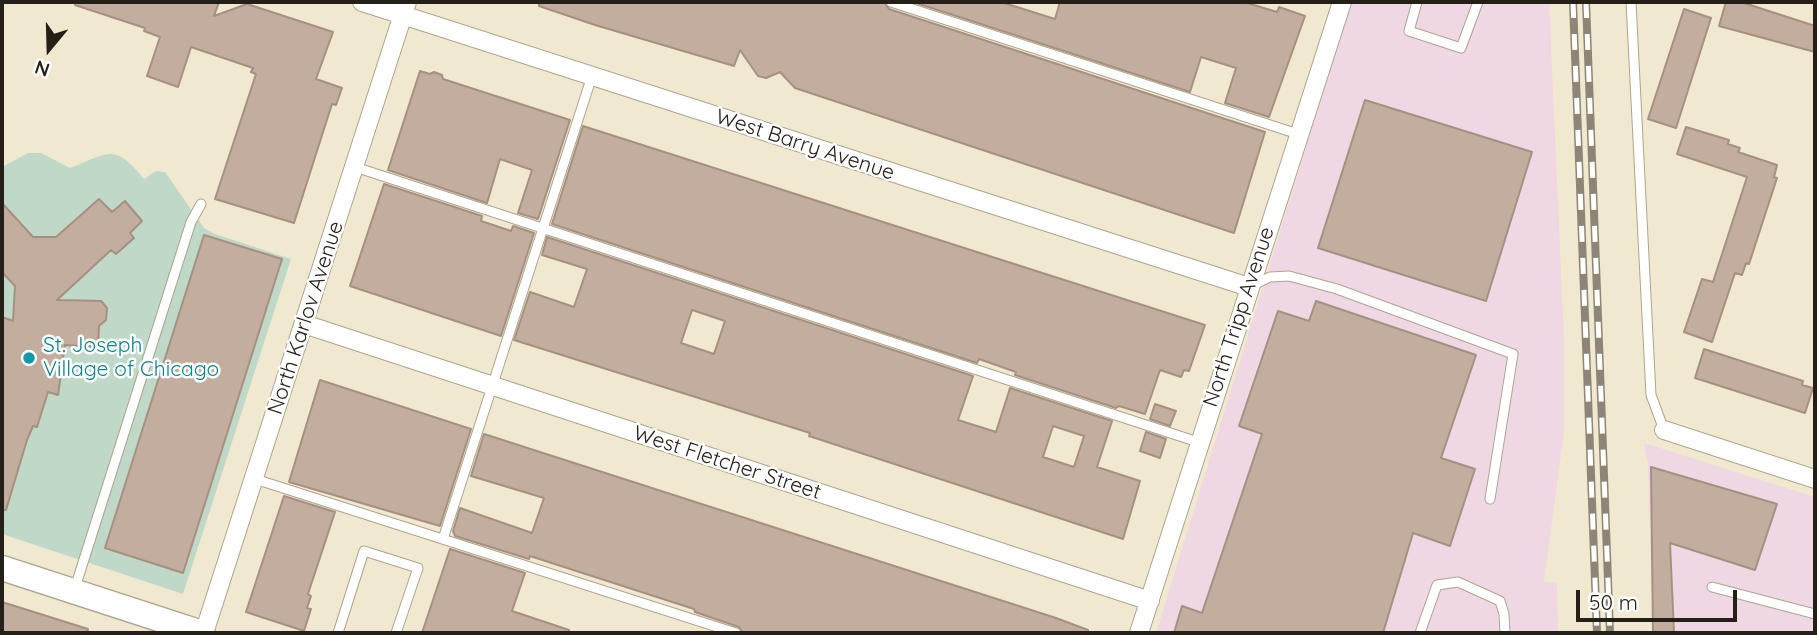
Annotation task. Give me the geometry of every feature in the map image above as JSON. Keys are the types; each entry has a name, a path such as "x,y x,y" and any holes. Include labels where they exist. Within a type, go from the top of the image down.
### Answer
{"main road":[{"path":"2,568 203,633"}],"street":[{"name":"West Barry Avenue","path":"362,2 405,8 592,76 1249,287"},
{"name":"North Tripp Avenue","path":"1139,633 1198,442 1342,2"},
{"name":"North Karlov Avenue","path":"203,633 255,479 405,8"},
{"name":"West Fletcher Street","path":"304,324 1150,601"},
{"path":"1664,430 1815,479"}],"lane":[{"path":"891,2 1298,134"},
{"path":"1417,2 1409,31 1461,48 1478,2"},
{"path":"1631,2 1651,395 1664,430"},
{"path":"443,539 592,76"},
{"path":"355,167 1198,442"},
{"path":"74,591 191,222 201,204"},
{"path":"1249,287 1270,277 1289,276 1337,289 1513,354 1490,499"},
{"path":"255,479 736,633"},
{"path":"338,633 364,551 418,568 396,633"},
{"path":"1420,633 1437,585 1458,582 1500,601 1505,633"},
{"path":"1712,587 1815,614"}],"shaded area":[{"path":"1351,2 1549,2 1564,340 1564,431 1544,582 1557,583 1558,633 1156,633"},
{"path":"1644,443 1815,497 1815,633 1653,633 1648,464"}],"green space":[{"path":"28,153 41,153 70,168 103,155 118,155 144,179 156,171 165,172 204,228 291,259 183,594 2,534 2,167"}],"building":[{"path":"76,2 219,2 214,16 247,4 333,32 316,79 342,88 336,105 332,104 294,223 215,199 256,74 251,72 253,68 191,47 178,87 147,76 160,37 144,31 145,28 75,5"},
{"path":"539,2 884,2 889,9 1265,132 1234,233 795,88 780,72 766,78 758,76 740,50 734,66 595,25 539,6"},
{"path":"913,2 1001,2 1055,19 1060,2 1244,2 1277,12 1279,7 1305,16 1269,117 1225,103 1236,68 1201,57 1190,92"},
{"path":"1726,2 1741,2 1815,26 1815,52 1719,26"},
{"path":"1684,9 1711,18 1676,128 1648,119"},
{"path":"420,71 430,74 434,72 442,75 443,79 570,120 538,219 518,213 532,170 500,159 487,203 388,170"},
{"path":"1365,100 1532,152 1486,301 1318,248"},
{"path":"583,126 1205,325 1189,371 1184,370 1181,377 1160,370 1145,414 1119,406 1116,408 1015,375 1016,372 979,359 977,363 552,224"},
{"path":"1686,127 1729,140 1728,144 1740,148 1738,152 1777,165 1774,177 1777,178 1749,264 1746,263 1742,275 1735,273 1712,342 1684,332 1702,279 1713,282 1747,177 1677,154"},
{"path":"384,184 482,216 481,221 511,231 513,226 534,233 501,336 350,286"},
{"name":"St. Joseph Village of Chicago","path":"99,199 112,212 125,201 142,221 130,233 134,238 116,254 111,250 57,300 101,301 107,308 106,320 99,326 98,347 65,345 58,395 48,392 37,427 33,426 27,440 6,510 2,510 2,317 13,321 15,286 2,272 2,203 33,237 56,237"},
{"path":"204,235 282,259 183,573 105,548"},
{"path":"547,237 973,376 958,420 996,432 1010,388 1112,421 1097,467 1140,481 1123,539 809,436 810,433 514,340 530,292 574,307 587,269 542,255","holes":["692,310 725,321 714,354 681,343","1053,426 1084,436 1074,467 1043,457"]},
{"path":"1316,301 1476,355 1441,458 1475,469 1450,546 1413,533 1383,633 1174,633 1182,606 1202,613 1262,434 1239,426 1278,311 1309,321"},
{"path":"1704,349 1803,381 1802,385 1813,388 1805,413 1695,378"},
{"path":"320,380 471,429 440,526 289,482"},
{"path":"1155,404 1176,411 1170,426 1150,419"},
{"path":"1146,432 1166,439 1160,458 1140,451"},
{"path":"484,434 1056,618 1088,630 1088,633 743,633 739,627 695,612 694,609 530,556 529,559 455,536 453,531 460,508 532,533 544,498 471,476"},
{"path":"1651,467 1777,504 1755,570 1670,543 1674,633 1653,633"},
{"path":"284,496 335,512 308,594 311,596 307,608 311,609 304,631 246,612"},
{"path":"450,549 525,573 512,611 569,630 569,633 422,633"},
{"path":"2,602 88,629 87,633 2,633"}],"railway":[{"path":"1573,2 1597,633"},
{"path":"1586,2 1610,633"}],"place":[{"name":"St. Joseph Village of Chicago","path":"29,358"}]}
